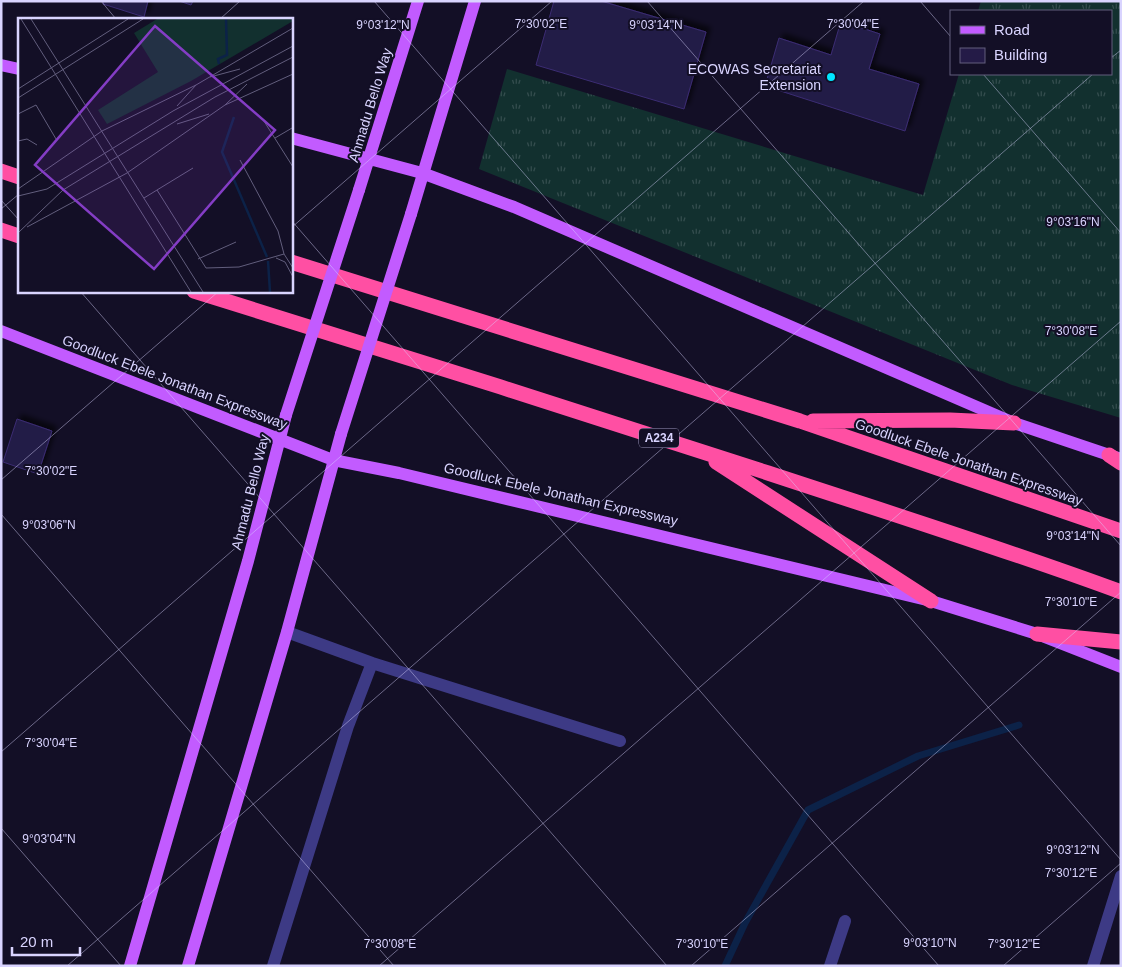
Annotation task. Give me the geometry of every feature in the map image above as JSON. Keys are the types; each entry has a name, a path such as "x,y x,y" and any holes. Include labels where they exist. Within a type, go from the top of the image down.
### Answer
{"highway":[{"path":"1,171 18,177"},
{"path":"1,230 18,236"},
{"name":"Goodluck Ebele Jonathan Expressway","path":"292,262 800,421 1121,531"},
{"name":"A234","path":"197,292 463,374 698,450 1032,559 1121,592"},
{"path":"800,421 950,420 1014,423"},
{"path":"698,450 931,601"},
{"path":"1038,634 1121,642"}],"main road":[{"name":"Ahmadu Bello Way","path":"130,966 248,561 278,440 418,1"},
{"path":"188,966 287,632 333,460 475,1"},
{"path":"1,65 18,69"},
{"path":"292,138 369,157 422,173 514,207 1014,423 1117,459"},
{"name":"Goodluck Ebele Jonathan Expressway","path":"1,331 333,460 592,518 931,601 1038,634 1121,667"}],"street":[{"path":"287,632 372,662 620,741"},
{"path":"272,966 348,726 372,662"},
{"path":"1093,966 1121,876"},
{"path":"830,966 845,921"}],"green space":[{"path":"981,1 1121,1 1121,418 1012,385 479,169 507,69 923,195 959,75 1112,75 1112,10 978,10"}],"building":[{"path":"104,1 148,1 144,17 103,4"},
{"path":"179,1 193,1 191,5"},
{"path":"554,1 601,1 706,32 684,109 536,65"},
{"name":"ECOWAS Secretariat Extension","path":"841,21 880,34 869,69 919,84 905,131 765,86 779,38 831,55"},
{"path":"17,419 52,431 38,474 3,462"}],"waterway":[{"path":"725,966 745,923 808,810 918,756 1019,725"}],"place":[{"name":"ECOWAS Secretariat Extension","path":"831,77"}]}
